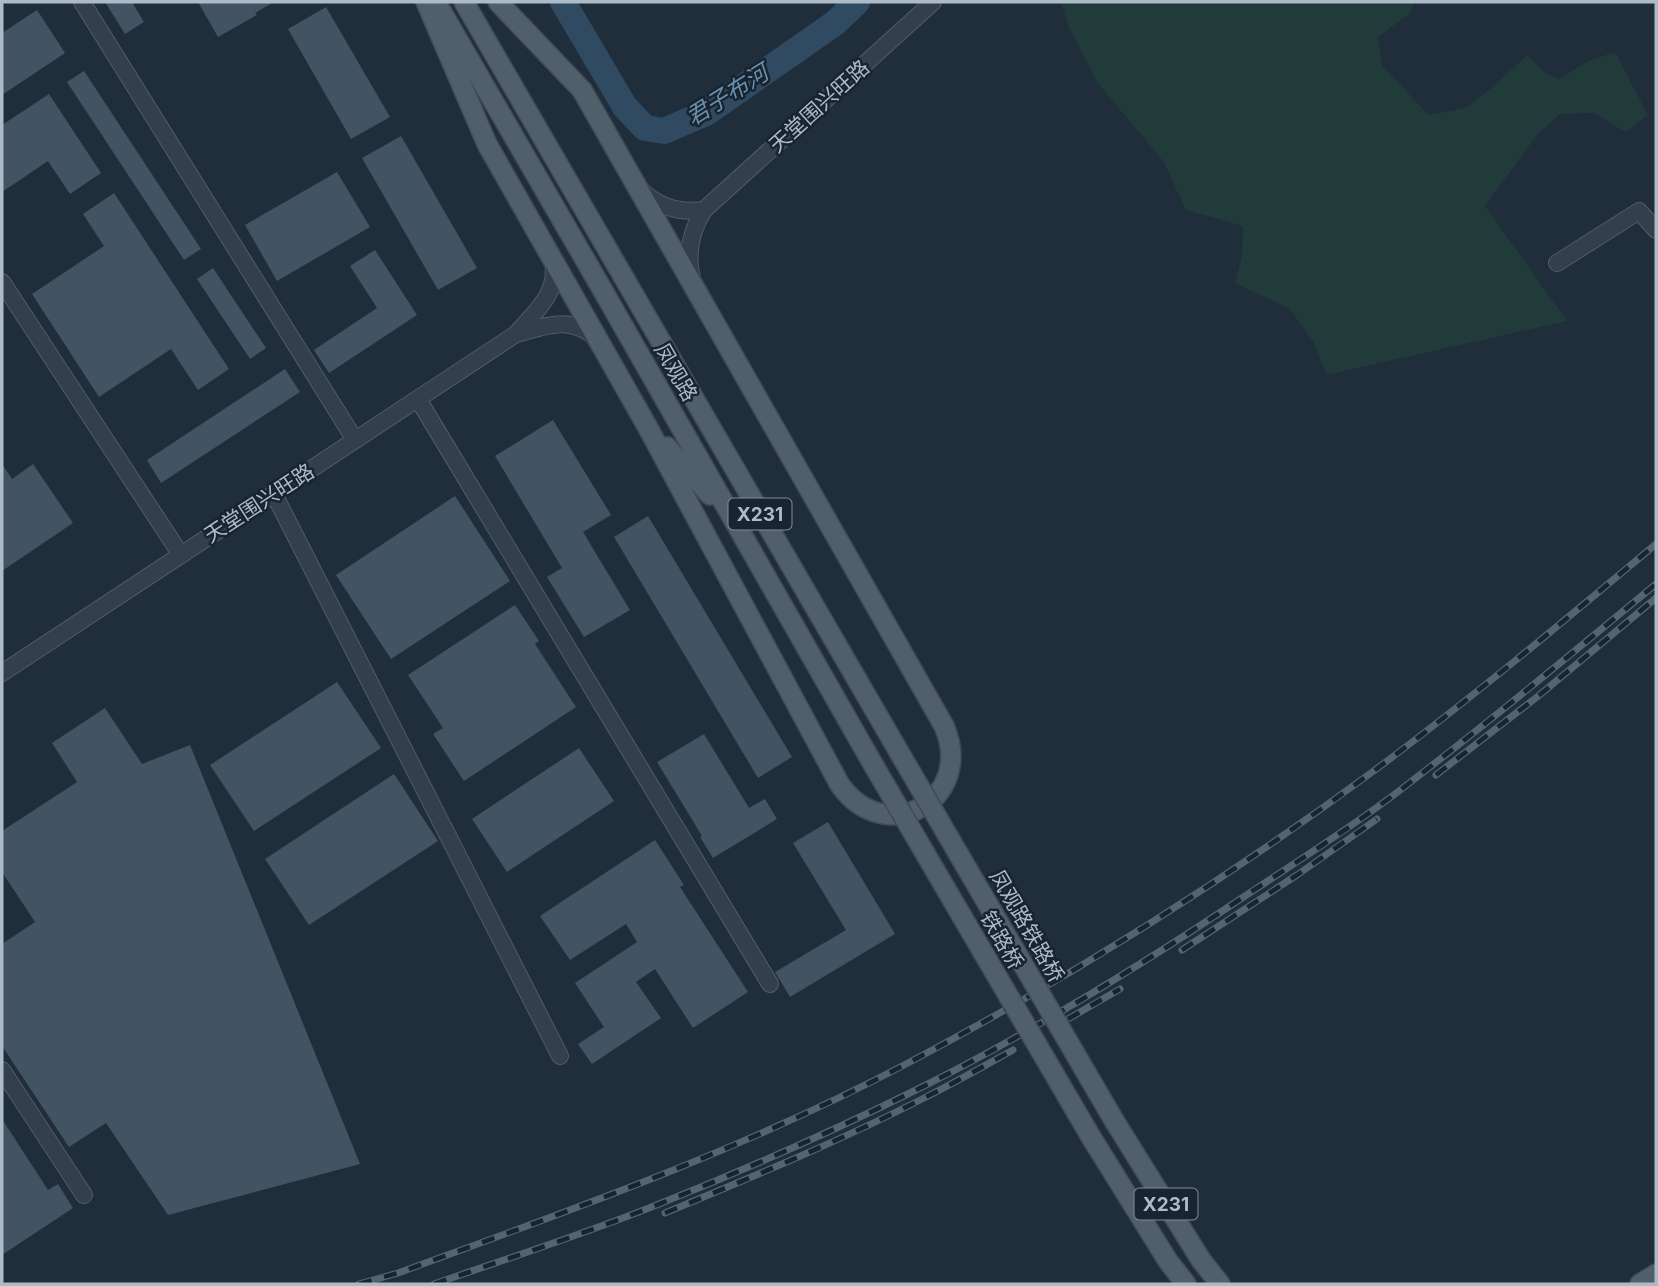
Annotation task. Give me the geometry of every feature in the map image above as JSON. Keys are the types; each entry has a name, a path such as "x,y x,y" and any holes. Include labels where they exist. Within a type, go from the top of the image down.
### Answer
{"main road":[{"path":"426,2 487,144 647,426 834,773 847,794 866,809 888,815 922,808 945,783 952,760 944,726 582,90 498,2"},
{"name":"凤观路","path":"436,2 874,766"},
{"name":"凤观路","path":"464,2 899,752"},
{"path":"647,426 734,521"},
{"name":"凤观路铁路桥","path":"899,752 1115,1122 1201,1259 1220,1284"},
{"name":"铁路桥","path":"874,766 1091,1137 1168,1261 1186,1284"},
{"path":"1640,1284 1656,1274"}],"street":[{"path":"82,2 355,440"},
{"name":"天堂围兴旺路","path":"705,210 933,2"},
{"path":"638,186 653,201 673,209 705,210"},
{"path":"695,289 689,254 693,231 705,210"},
{"path":"1557,263 1639,211 1656,230"},
{"path":"516,334 551,290 554,273 551,255"},
{"path":"2,282 181,555"},
{"path":"516,334 564,323 588,331 600,342"},
{"name":"天堂围兴旺路","path":"2,673 516,334"},
{"path":"418,399 770,984"},
{"path":"274,494 560,1056"},
{"path":"2,1070 84,1195"}],"green space":[{"path":"1061,2 1415,2 1409,14 1378,37 1382,66 1429,115 1465,108 1494,86 1527,55 1544,72 1559,79 1588,61 1615,52 1648,115 1625,132 1595,113 1560,114 1537,135 1485,206 1567,321 1326,375 1313,341 1290,309 1235,283 1242,256 1243,226 1186,210 1163,161 1097,82 1069,28"}],"building":[{"path":"105,2 132,2 144,22 125,34"},
{"path":"198,2 274,2 218,37"},
{"path":"326,7 390,117 351,139 288,29"},
{"path":"37,10 65,53 2,95 2,33"},
{"path":"84,71 201,249 184,260 67,82"},
{"path":"49,94 101,173 70,194 48,161 2,192 2,125"},
{"path":"401,136 477,268 438,290 362,158"},
{"path":"337,172 370,227 277,281 245,225"},
{"path":"114,193 229,369 198,390 171,349 99,397 32,294 104,246 83,214"},
{"path":"375,250 417,315 329,373 314,350 377,308 350,266"},
{"path":"213,268 266,348 250,359 197,279"},
{"path":"285,369 300,392 161,483 147,460"},
{"path":"553,420 611,515 583,532 630,610 584,637 547,577 562,568 495,456"},
{"path":"2,464 12,479 33,464 73,523 2,571"},
{"path":"455,496 510,581 391,659 336,575"},
{"path":"648,516 792,757 758,778 614,537"},
{"path":"515,605 539,641 535,644 576,707 464,781 433,734 443,728 408,675"},
{"path":"337,682 381,748 254,831 210,765"},
{"path":"105,708 142,764 190,745 360,1164 168,1215 106,1123 69,1147 2,1046 2,944 35,922 2,872 2,831 77,782 52,743"},
{"path":"704,734 749,808 765,799 777,819 713,858 657,762"},
{"path":"579,748 614,801 507,872 472,819"},
{"path":"394,774 438,841 309,925 265,859"},
{"path":"828,822 895,934 790,997 775,972 846,930 793,843"},
{"path":"655,840 684,885 680,887 748,992 693,1028 655,969 636,982 661,1018 592,1064 578,1044 604,1027 575,983 637,942 626,924 570,960 540,916"},
{"path":"2,1119 48,1190 58,1184 73,1208 2,1255"}],"waterway":[{"name":"君子布河","path":"563,2 625,107 645,128 664,131 706,113 835,23 857,2"}],"railway":[{"path":"359,1284 398,1273 528,1226 721,1151 908,1063 1029,996 1205,888 1375,770 1447,715 1656,544"},
{"path":"434,1284 569,1238 751,1166 916,1090 1041,1023 1163,950 1376,808 1656,584"},
{"path":"1436,775 1537,697 1656,598"},
{"path":"1182,950 1377,819"},
{"path":"1068,1019 1120,989"},
{"path":"665,1213 860,1129 1013,1050"}]}
